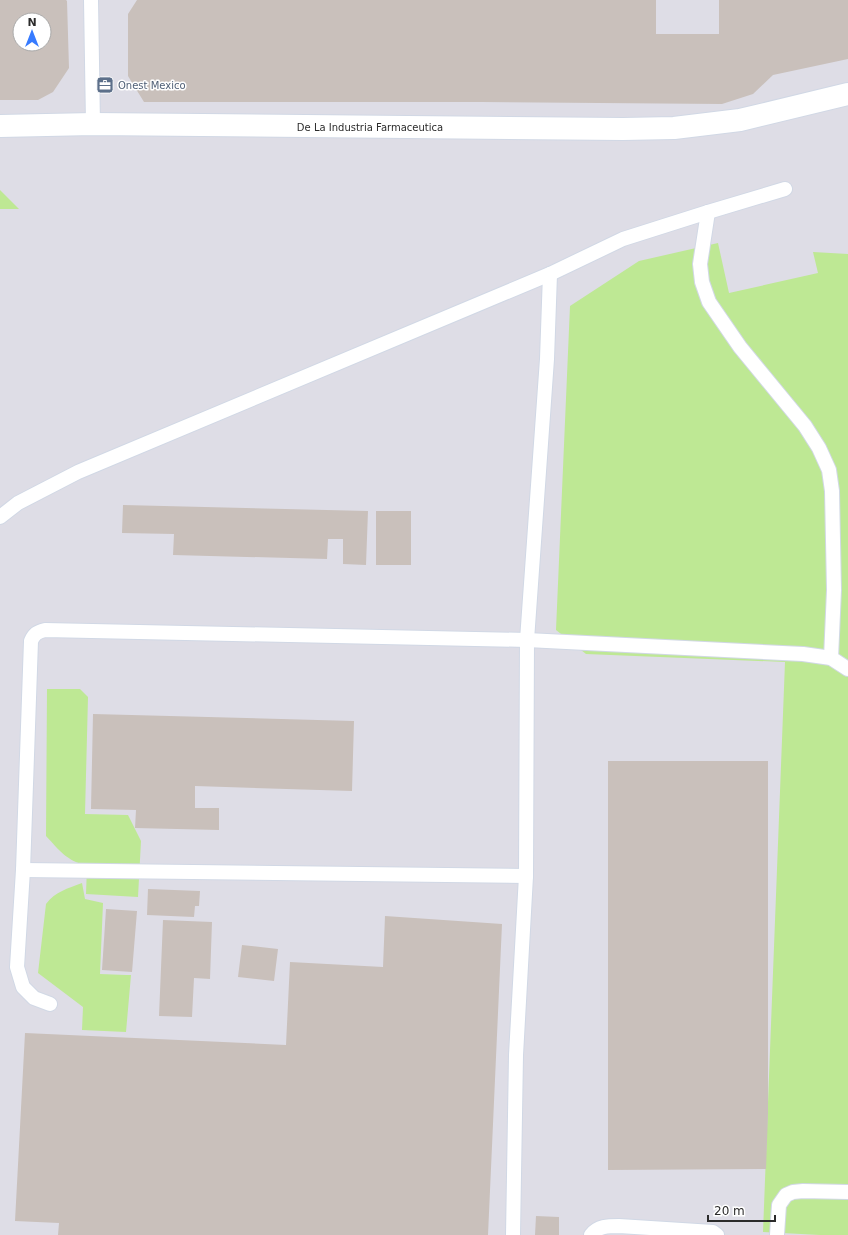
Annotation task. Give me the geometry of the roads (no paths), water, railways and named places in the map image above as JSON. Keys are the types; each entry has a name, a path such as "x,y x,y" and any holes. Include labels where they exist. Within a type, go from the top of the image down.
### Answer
{"main road":[{"name":"De La Industria Farmaceutica","path":"0,126 92,124 623,129 674,128 740,120 848,94"}],"lane":[{"path":"91,0 92,124"},
{"path":"0,517 18,503 78,472 550,274 623,239 785,188"},
{"path":"708,212 700,264 702,282 709,302 740,347 804,426 819,448 829,470 832,491 834,590 831,658"},
{"path":"513,1235 516,1055 526,876 528,640 550,274"},
{"path":"50,1004 34,998 24,987 17,967 23,870 31,641 34,634 39,631 528,640 803,654 831,658 848,669"},
{"path":"23,870 526,876"},
{"path":"777,1235 779,1204 786,1195 792,1192 803,1191 848,1192"},
{"path":"591,1235 598,1228 605,1226 619,1226 713,1232 717,1235"}],"place":[{"name":"Onest Mexico","path":"105,85"}]}
